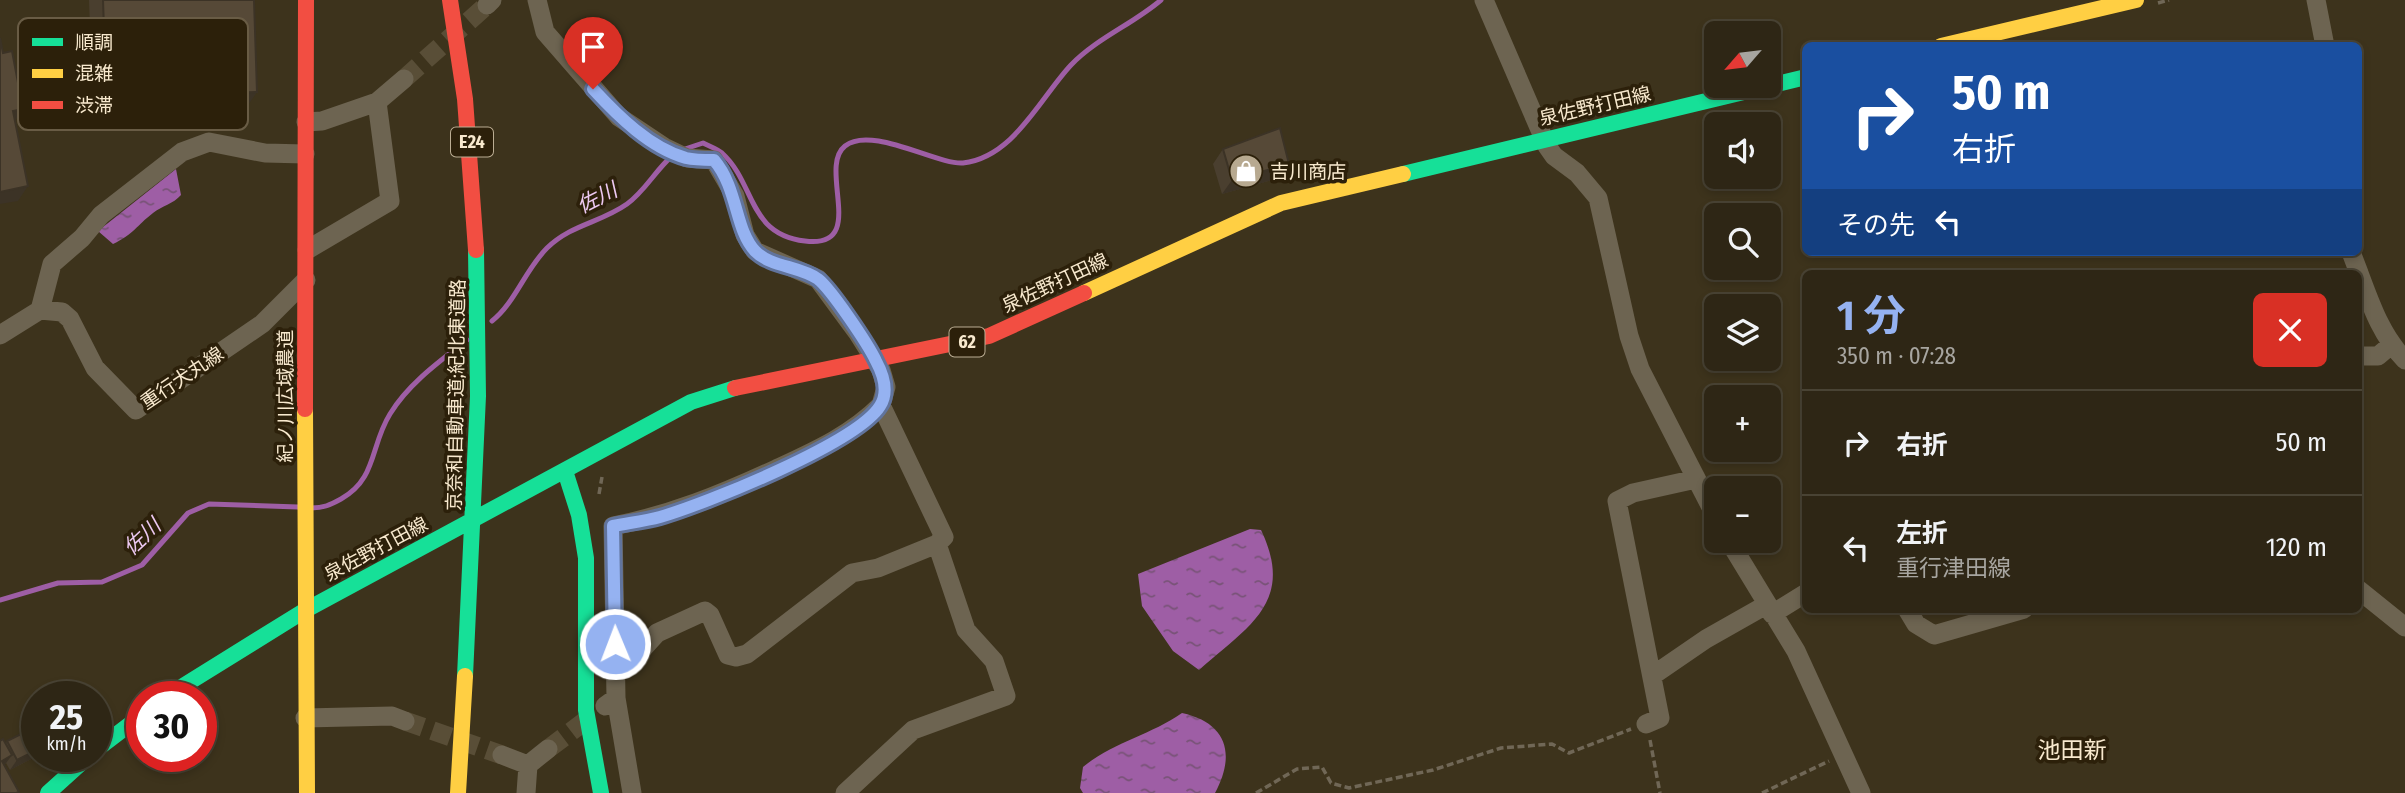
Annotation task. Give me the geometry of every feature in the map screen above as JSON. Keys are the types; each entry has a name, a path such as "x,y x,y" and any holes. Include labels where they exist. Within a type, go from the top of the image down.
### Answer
{"main road":[{"name":"紀ノ川広域農道","path":"306,0 306,466 303,611 307,793"},
{"name":"京奈和自動車道;紀北東道路","path":"450,0 472,140 480,285 481,368 458,793"},
{"path":"1958,42 2136,0"},
{"name":"泉佐野打田線","path":"191,681 303,611 691,402 734,386 939,351 989,335 1281,203 1802,78"},
{"path":"565,471 565,525"},
{"path":"565,471 579,515 586,558 586,710 601,793"},
{"path":"447,793 454,706 469,611"},
{"path":"112,738 126,727"},
{"path":"48,793 71,772"}],"street":[{"path":"537,0 544,32 619,117 663,147 687,158 714,160 735,197 745,235 755,251 818,279 876,360 886,387 881,405 863,423 825,447 724,493 660,517 613,526 615,667 610,702 632,793"},
{"path":"1484,0 1554,156 1577,173 1598,198 1629,337 1640,369 1704,494"},
{"path":"2316,0 2324,42"},
{"path":"306,122 322,121 377,102 404,79"},
{"path":"307,250 390,201 377,102"},
{"path":"0,335 40,310 51,264 82,238 101,215 182,152 209,142 265,153 306,154"},
{"name":"重行犬丸線","path":"40,310 62,312 70,319 96,368 136,410 262,324 306,280"},
{"path":"2362,281 2375,316 2391,345 2405,360"},
{"path":"2362,356 2378,356 2391,345"},
{"path":"615,667 627,666 657,634 705,611 710,615 728,655 736,657 747,654 852,573 878,568 937,544 944,537 939,524 881,405"},
{"path":"1646,724 1660,718 1617,501 1633,493 1696,479"},
{"path":"845,793 913,730 1006,696 993,661 966,630 937,544"},
{"path":"1735,553 1796,652 1861,793"},
{"path":"2362,592 2405,627"},
{"path":"1652,676 1706,639 1802,595"},
{"path":"1909,613 1916,624 1934,635 2010,613"},
{"path":"305,718 392,716 405,721"},
{"path":"526,793 528,765 548,749"},
{"path":"502,755 528,765"}],"path":[{"path":"1256,793 1297,769 1322,767 1331,783 1349,788 1433,770 1501,748 1552,744 1569,753 1646,724 1657,764 1660,793"},
{"path":"1762,793 1843,754"}],"water":[{"path":"176,169 181,195 178,198 153,213 113,244 98,231"},
{"path":"1250,529 1261,530 1270,555 1273,577 1269,595 1249,626 1199,670 1173,651 1142,606 1138,574"},
{"path":"1182,713 1209,724 1218,732 1223,742 1225,765 1215,793 1083,793 1080,788 1083,767 1107,751"}],"building":[{"path":"103,0 254,0 257,92 248,92 248,18 104,18"},
{"path":"0,38 3,53 12,51 18,83 18,110 13,111 28,186 0,192"},
{"path":"1280,128 1289,164 1232,180 1223,149"},
{"path":"21,734 21,758 17,760 7,741"},
{"path":"3,739 12,755 2,761 19,792 16,793 0,793 0,741"}],"waterway":[{"name":"佐川","path":"682,150 703,143 720,152 733,165 754,206 772,229 805,241 824,240 834,233 838,220 836,171 838,157 845,146 856,141 871,140 952,162 963,163 981,158 997,150 1011,138 1081,55 1161,0"},
{"name":"佐川","path":"492,321 507,305 547,248 566,234 627,204 671,157"},
{"name":"佐川","path":"311,508 330,504 353,491 367,472 384,426 397,403 425,374 467,340"},
{"name":"佐川","path":"0,600 58,583 102,582 142,565 188,513 209,504 298,507"}],"tunnel":[{"path":"404,79 487,5"},
{"path":"548,749 593,715"},
{"path":"405,721 502,755"}],"traffic: fast":[{"path":"1403,174 1802,78"},
{"path":"465,676 478,396 476,250"},
{"path":"191,681 304,611 691,402 735,388"},
{"path":"565,471 579,515 586,558 586,710 601,793"},
{"path":"112,738 126,727"},
{"path":"48,793 71,772"}],"traffic: slow":[{"path":"1958,42 2136,0"},
{"path":"1084,293 1281,203 1403,174"},
{"path":"305,409 307,793"},
{"path":"458,793 465,676"}],"traffic: jam":[{"path":"305,409 306,0"},
{"path":"450,0 465,99 476,250"},
{"path":"735,388 989,336 1084,293"}],"place":[{"name":"吉川商店","path":"1246,171"}],"district":[{"name":"池田新","path":"2072,750"}],"route":[{"path":"593,89 619,117 663,147 687,158 714,160 722,169 735,197 745,235 755,251 818,279 876,360 886,387 881,405 863,423 825,447 724,493 660,517 613,526 615,644"}]}
